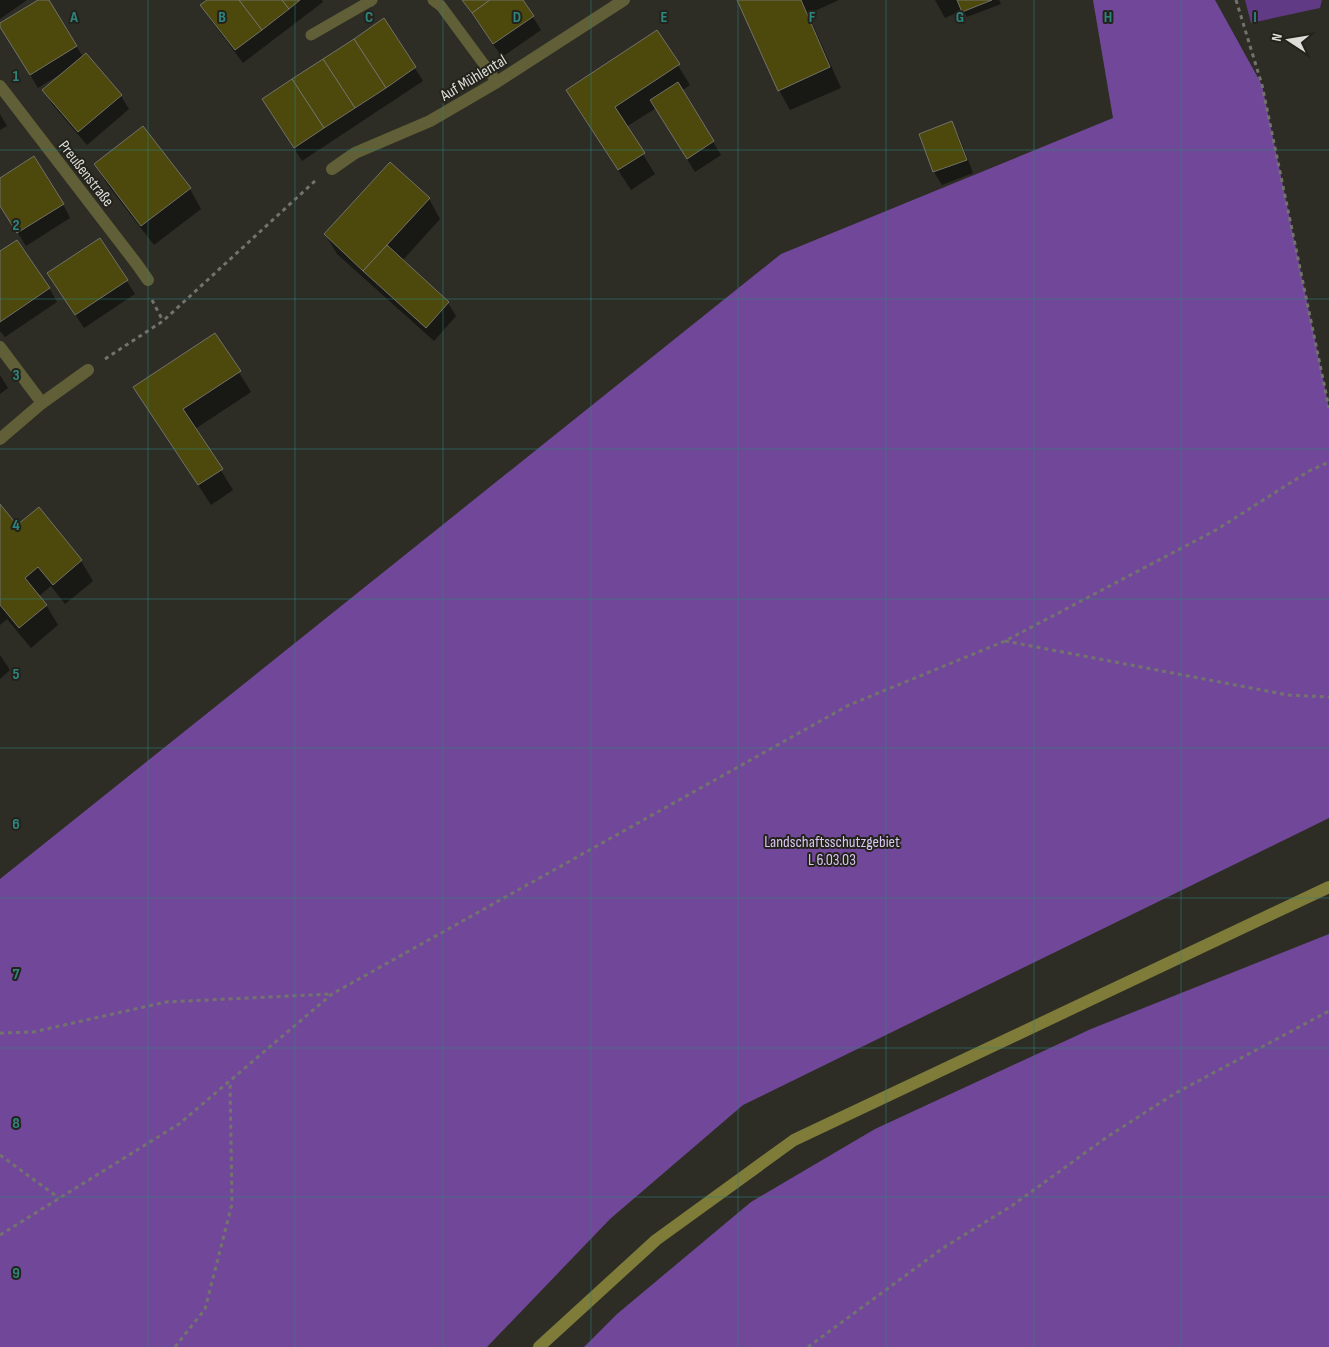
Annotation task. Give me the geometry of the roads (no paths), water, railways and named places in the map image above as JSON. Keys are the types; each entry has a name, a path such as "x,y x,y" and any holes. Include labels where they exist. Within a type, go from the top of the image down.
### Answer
{"main road":[{"path":"539,1347 656,1240 794,1140 1329,887"}],"street":[{"name":"Auf Mühlental","path":"332,168 356,153 430,122 497,82 624,0"},
{"name":"Preußenstraße","path":"0,86 148,280"},
{"path":"0,347 42,403"},
{"path":"0,439 42,403 88,370"}],"lane":[{"path":"311,35 371,0"},
{"path":"433,0 440,6 497,82"}],"park label":[{"name":"Landschaftsschutzgebiet L 6.03.03","path":"832,850"}]}
